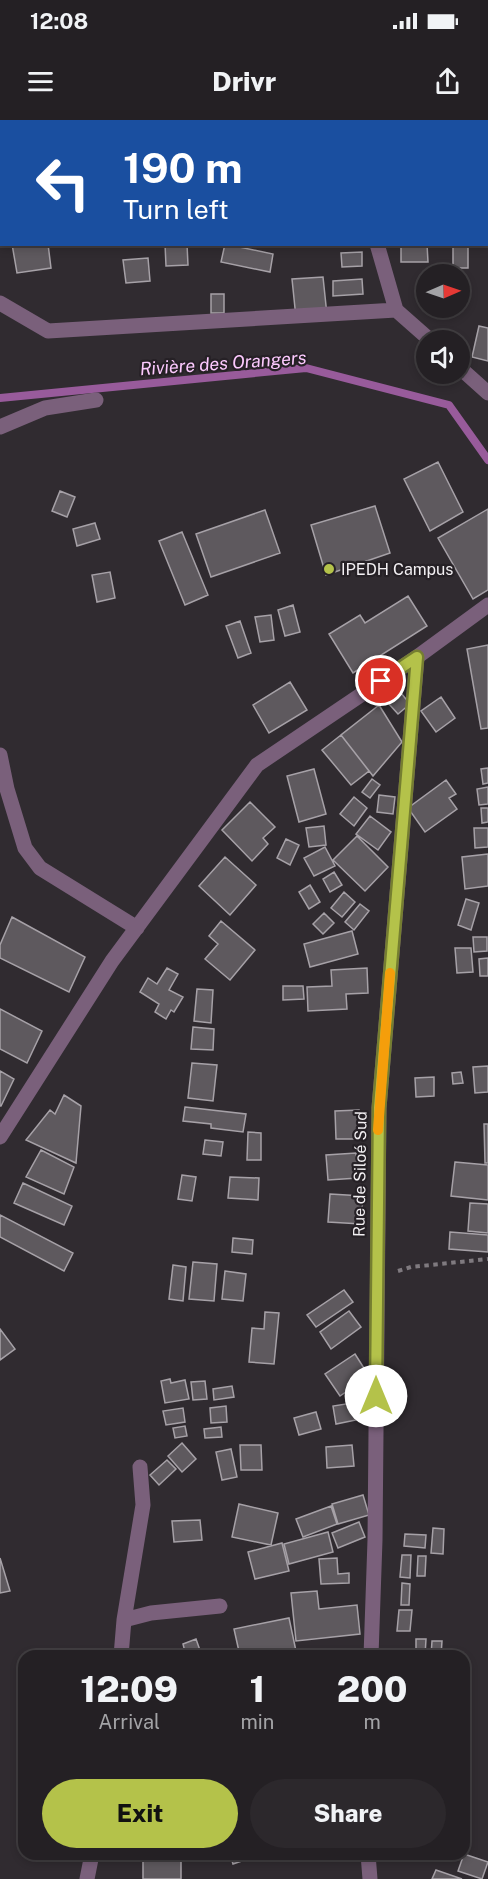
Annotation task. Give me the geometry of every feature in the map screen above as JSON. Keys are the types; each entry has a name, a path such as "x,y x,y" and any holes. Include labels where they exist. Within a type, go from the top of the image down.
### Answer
{"street":[{"path":"378,246 396,310 419,330"},
{"path":"0,303 48,331 396,310"},
{"path":"470,377 488,393"},
{"path":"0,427 45,408 96,400"},
{"path":"0,1137 112,961 257,765 417,657 488,605"},
{"name":"Rue de Siloé Sud","path":"371,1650 375,1540 379,1108 417,657"},
{"path":"0,755 25,848 40,868 137,928"},
{"path":"122,1650 124,1620 143,1505 140,1467"},
{"path":"124,1620 151,1613 220,1606"},
{"path":"87,1879 91,1860"},
{"path":"368,1860 370,1879"}],"path":[{"path":"377,1276 411,1267 488,1259"}],"building":[{"path":"12,246 48,246 51,268 17,273"},
{"path":"165,246 187,246 188,265 166,266"},
{"path":"225,246 273,254 270,272 221,262"},
{"path":"401,246 427,246 428,262 401,262"},
{"path":"453,246 468,246 468,264 453,264"},
{"path":"362,252 362,266 342,267 341,253"},
{"path":"148,258 150,281 126,283 123,260"},
{"path":"323,277 327,315 296,318 292,279"},
{"path":"362,279 363,294 333,296 333,281"},
{"path":"211,294 224,294 224,313 211,313"},
{"path":"479,326 488,328 488,361 472,357"},
{"path":"438,462 463,512 430,531 404,479"},
{"path":"60,491 75,497 67,517 52,511"},
{"path":"375,506 390,553 326,575 311,525"},
{"path":"488,509 488,590 473,599 438,538"},
{"path":"265,510 280,553 211,577 196,534"},
{"path":"95,523 100,539 77,546 73,529"},
{"path":"182,532 208,595 185,605 159,541"},
{"path":"110,572 115,598 97,602 92,575"},
{"path":"408,596 427,626 353,673 329,634 360,615 365,623"},
{"path":"293,605 300,632 285,636 278,610"},
{"path":"271,615 274,640 260,642 255,617"},
{"path":"240,621 251,653 238,658 226,626"},
{"path":"488,645 488,728 481,729 467,649"},
{"path":"290,682 307,710 269,733 253,705"},
{"path":"401,693 410,704 398,714 389,704"},
{"path":"441,697 455,718 436,732 421,711"},
{"path":"379,705 402,742 373,776 341,735"},
{"path":"341,735 369,771 351,785 322,750"},
{"path":"488,768 488,783 483,784 481,769"},
{"path":"314,769 326,814 299,822 287,776"},
{"path":"372,779 380,785 370,798 362,792"},
{"path":"446,780 456,794 449,798 457,809 425,832 408,808"},
{"path":"488,787 488,804 479,805 477,789"},
{"path":"379,795 395,797 393,814 377,812"},
{"path":"354,797 367,808 354,826 340,814"},
{"path":"250,802 275,827 263,838 268,844 252,861 222,830"},
{"path":"481,808 488,808 488,822 482,823"},
{"path":"370,816 391,832 378,850 356,834"},
{"path":"324,826 326,845 309,847 306,828"},
{"path":"474,828 488,828 488,847 475,848"},
{"path":"357,836 388,867 365,891 333,860"},
{"path":"286,839 299,845 290,865 277,858"},
{"path":"325,847 335,866 314,876 304,858"},
{"path":"488,854 488,886 465,889 462,857"},
{"path":"225,857 256,885 230,915 199,886"},
{"path":"334,872 342,885 330,892 323,879"},
{"path":"310,885 320,902 309,909 299,892"},
{"path":"344,892 355,902 342,917 331,908"},
{"path":"466,899 479,903 471,930 458,925"},
{"path":"360,904 369,911 354,930 345,922"},
{"path":"324,913 334,923 323,934 313,924"},
{"path":"12,917 85,957 69,992 0,958 0,945"},
{"path":"221,921 255,950 230,980 205,959 218,944 209,936"},
{"path":"352,931 358,954 310,967 304,944"},
{"path":"473,937 487,937 487,951 474,952"},
{"path":"455,948 471,948 473,972 457,973"},
{"path":"488,958 488,976 480,976 479,959"},
{"path":"167,968 178,974 169,990 183,997 174,1012 171,1010 166,1019 155,1012 159,1004 140,992 148,978 157,984"},
{"path":"367,968 368,993 346,994 347,1009 308,1011 307,987 332,986 331,970"},
{"path":"283,986 303,986 304,999 283,1000"},
{"path":"197,989 213,990 211,1023 194,1021"},
{"path":"0,1009 42,1031 27,1063 0,1049"},
{"path":"193,1027 214,1029 213,1050 191,1049"},
{"path":"192,1063 217,1065 213,1101 188,1098"},
{"path":"488,1066 488,1092 475,1093 473,1067"},
{"path":"0,1071 14,1079 1,1106 0,1106"},
{"path":"461,1072 463,1083 453,1084 452,1073"},
{"path":"434,1077 434,1096 416,1097 415,1078"},
{"path":"64,1095 81,1106 76,1163 26,1140 50,1110 55,1114"},
{"path":"185,1107 246,1114 243,1132 211,1128 211,1124 183,1121"},
{"path":"359,1110 360,1139 336,1139 335,1111"},
{"path":"484,1124 488,1124 488,1163 485,1163"},
{"path":"248,1132 261,1133 261,1160 247,1160"},
{"path":"205,1140 223,1142 221,1156 203,1154"},
{"path":"41,1150 74,1167 64,1194 26,1177"},
{"path":"356,1153 358,1178 328,1180 326,1155"},
{"path":"455,1162 488,1165 488,1200 451,1196"},
{"path":"182,1175 196,1177 192,1201 178,1199"},
{"path":"230,1177 259,1178 258,1200 228,1198"},
{"path":"23,1183 72,1206 64,1225 14,1203"},
{"path":"330,1194 363,1196 361,1224 328,1222"},
{"path":"470,1203 488,1204 488,1233 468,1231"},
{"path":"0,1215 73,1253 64,1271 0,1237"},
{"path":"450,1232 488,1235 488,1252 449,1249"},
{"path":"233,1238 253,1240 252,1254 232,1252"},
{"path":"193,1262 217,1264 214,1301 189,1299"},
{"path":"173,1265 186,1267 183,1301 169,1299"},
{"path":"225,1271 246,1274 243,1301 222,1299"},
{"path":"344,1290 353,1302 316,1327 307,1315"},
{"path":"349,1311 361,1327 331,1349 320,1332"},
{"path":"265,1312 279,1313 274,1364 249,1362 252,1328 264,1329"},
{"path":"0,1329 15,1349 0,1360"},
{"path":"355,1354 369,1376 340,1396 325,1374"},
{"path":"170,1379 171,1383 185,1380 189,1399 165,1403 161,1381"},
{"path":"205,1381 207,1399 193,1400 191,1382"},
{"path":"232,1386 234,1397 214,1400 213,1389"},
{"path":"358,1402 361,1419 336,1424 333,1406"},
{"path":"226,1406 227,1422 211,1423 210,1408"},
{"path":"183,1408 185,1422 166,1425 163,1411"},
{"path":"316,1412 321,1429 299,1435 294,1418"},
{"path":"185,1426 187,1436 175,1438 173,1428"},
{"path":"221,1427 222,1437 205,1438 204,1429"},
{"path":"182,1443 196,1459 182,1472 168,1456"},
{"path":"240,1445 261,1445 262,1470 241,1470"},
{"path":"352,1445 354,1466 327,1468 326,1447"},
{"path":"231,1449 237,1477 222,1480 216,1452"},
{"path":"167,1460 176,1469 159,1485 150,1475"},
{"path":"363,1495 369,1515 338,1524 332,1504"},
{"path":"239,1504 278,1513 271,1545 232,1537"},
{"path":"331,1506 337,1524 303,1537 296,1519"},
{"path":"200,1520 202,1540 174,1542 172,1521"},
{"path":"359,1522 365,1537 338,1548 332,1533"},
{"path":"433,1528 444,1529 443,1554 431,1553"},
{"path":"328,1532 333,1552 289,1564 284,1544"},
{"path":"405,1534 426,1535 425,1548 404,1546"},
{"path":"282,1543 289,1571 255,1579 248,1552"},
{"path":"402,1555 411,1555 410,1578 400,1577"},
{"path":"418,1556 426,1556 425,1576 417,1576"},
{"path":"0,1558 10,1591 0,1593"},
{"path":"337,1558 338,1574 349,1573 349,1583 321,1584 319,1559"},
{"path":"402,1583 410,1584 409,1605 401,1605"},
{"path":"317,1591 319,1609 357,1605 360,1634 296,1641 291,1593"},
{"path":"399,1610 412,1610 410,1631 397,1631"},
{"path":"289,1618 296,1650 239,1650 234,1629"},
{"path":"196,1639 200,1650 184,1650 183,1644"},
{"path":"416,1639 426,1639 425,1650 416,1650"},
{"path":"432,1641 442,1641 441,1650 431,1650"},
{"path":"470,1856 488,1862 482,1879 458,1871 462,1860 470,1860"},
{"path":"143,1860 181,1860 181,1879 143,1879"},
{"path":"232,1860 245,1860 233,1864"},
{"path":"436,1870 462,1879 432,1879"}],"waterway":[{"name":"Rivière des Orangers","path":"0,398 306,368 449,405 488,460"}],"slow traffic":[{"path":"378,1130 390,973"}],"place":[{"name":"IPEDH Campus","path":"329,569"}],"route":[{"path":"376,1396 379,1108 417,657 381,681"}]}
